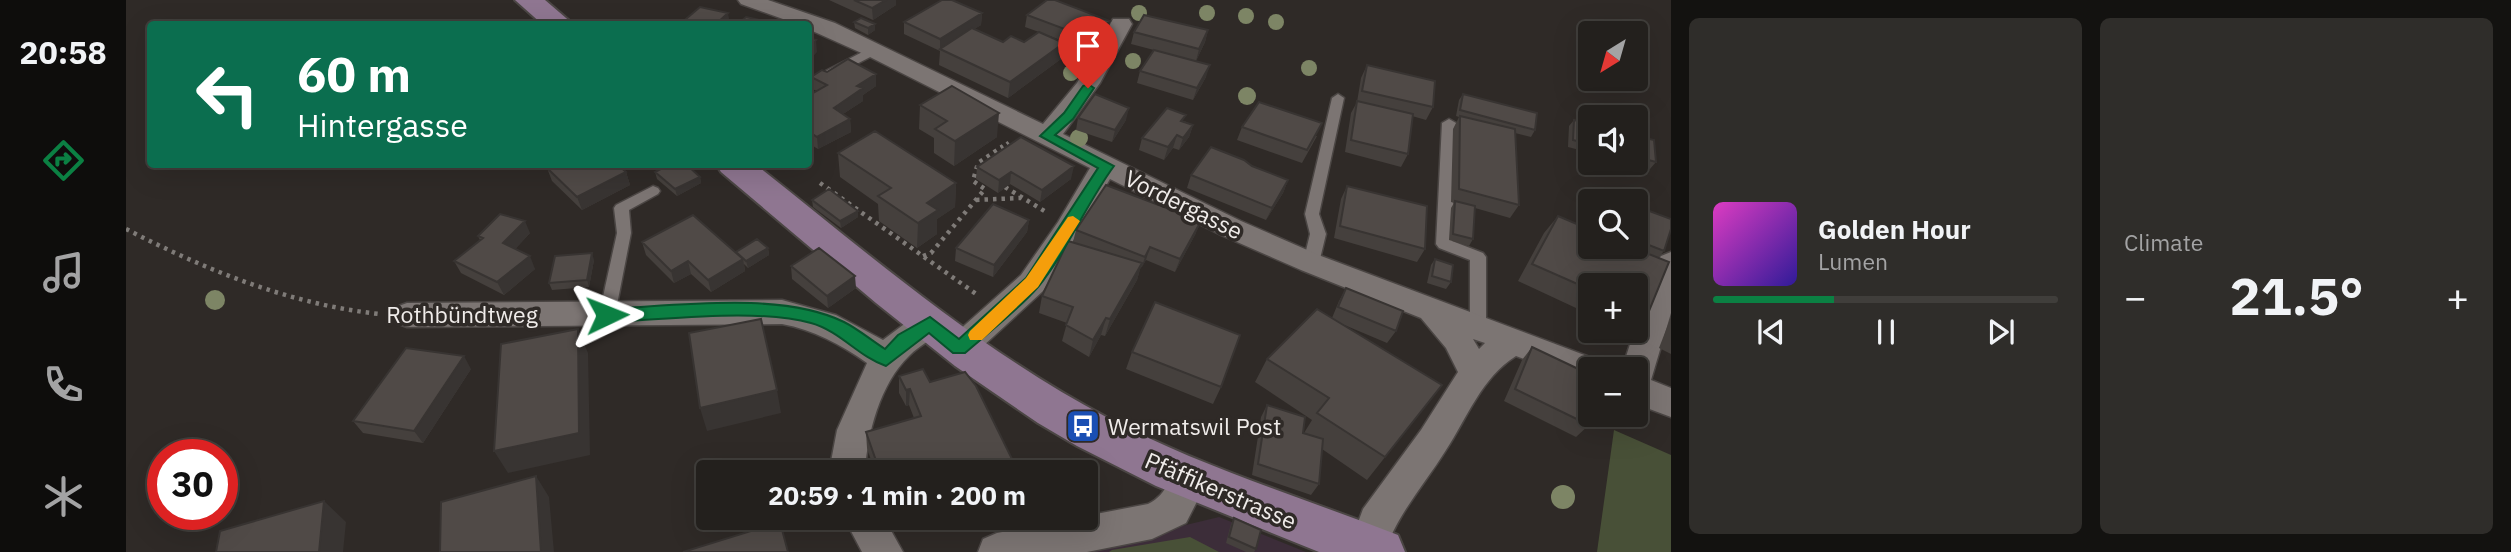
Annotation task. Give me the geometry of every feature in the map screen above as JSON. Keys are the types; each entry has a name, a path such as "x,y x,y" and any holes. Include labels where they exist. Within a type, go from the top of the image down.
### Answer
{"main road":[{"path":"528,0 555,21"},
{"name":"Pfäffikerstrasse","path":"738,168 945,336 1055,411 1125,450 1190,480 1371,550"}],"street":[{"name":"Vordergasse","path":"748,0 807,21"},
{"name":"Vordergasse","path":"812,23 874,50 1231,228 1311,263 1578,366"},
{"path":"1038,132 1069,116 1088,88 1121,24"},
{"path":"847,460 852,432 886,359 904,340 945,336 1032,283 1070,226 1095,179 1107,166"},
{"path":"1642,357 1671,263"},
{"name":"Rothbündtweg","path":"407,315 607,315 744,310 782,312 813,317 839,327 886,359"},
{"path":"1431,310 1458,340 1475,373"},
{"path":"1371,550 1376,521 1433,441 1475,373 1496,352 1514,341"},
{"path":"1648,394 1671,403"},
{"path":"997,552 1072,545 1152,521 1173,511 1190,480"},
{"path":"870,530 884,552"}],"lane":[{"path":"812,83 874,50"},
{"path":"1311,263 1318,234 1312,214 1338,98"},
{"path":"1448,123 1444,243 1478,257 1478,327"},
{"path":"607,315 624,233 621,208 653,191"}],"path":[{"path":"923,256 931,253 985,189 973,181 978,163 1038,132"},
{"path":"820,183 973,291"},
{"path":"1005,187 1042,210"},
{"path":"976,200 1022,198"},
{"name":"Rothbündtweg","path":"126,229 189,261 307,301 371,313 407,315"}],"shaded area":[{"path":"1219,517 1306,552 1095,552 1107,544"}],"green space":[{"path":"1614,430 1671,455 1671,552 1597,552"},
{"path":"1190,537 1219,552 1109,552 1112,550"}],"building":[{"path":"854,0 886,0 872,8"},
{"path":"942,0 952,0 982,13 940,39 904,22"},
{"path":"1047,0 1055,0 1110,21 1093,36 1078,31 1075,33 1027,15"},
{"path":"700,7 728,13 719,21 684,21"},
{"path":"1144,15 1208,30 1199,49 1134,32"},
{"path":"746,17 764,21 741,21"},
{"path":"861,18 875,24 868,28 854,22"},
{"path":"972,28 1003,42 1011,36 1024,42 1039,32 1064,43 1010,82 940,49"},
{"path":"1154,50 1210,65 1197,88 1140,71"},
{"path":"848,59 876,74 857,86 863,88 834,108 850,119 817,137 812,134 812,94 827,85 812,76 822,70 827,72"},
{"path":"1367,65 1435,81 1433,107 1362,91"},
{"path":"952,86 999,113 955,141 935,129 947,121 920,105"},
{"path":"1095,94 1129,108 1115,130 1078,118"},
{"path":"1463,94 1537,113 1535,130 1460,110"},
{"path":"1357,101 1413,114 1408,154 1351,140"},
{"path":"1259,102 1322,123 1307,150 1242,127"},
{"path":"1167,108 1186,115 1181,121 1193,125 1183,138 1177,135 1168,147 1142,138"},
{"path":"1460,116 1515,129 1519,205 1459,189"},
{"path":"1574,120 1578,121 1578,141 1573,140"},
{"path":"875,131 956,183 927,203 938,210 918,223 878,196 891,188 838,153"},
{"path":"1021,137 1074,166 1042,190 1011,172 999,180 977,167"},
{"path":"1648,139 1654,140 1656,162 1648,160"},
{"path":"1211,147 1288,180 1272,208 1191,175"},
{"path":"547,168 622,168 626,172 577,197"},
{"path":"662,168 690,168 700,177 675,189 655,172"},
{"path":"1106,185 1201,221 1180,259 1150,247 1145,257 1076,230"},
{"path":"1347,186 1427,206 1425,249 1340,226"},
{"path":"829,189 858,211 840,221 812,200"},
{"path":"1455,201 1475,206 1473,239 1453,234"},
{"path":"993,204 1029,220 994,265 956,248"},
{"path":"1648,210 1671,219 1671,229 1664,251 1648,245"},
{"path":"500,214 525,221 503,243 530,256 497,282 454,261 483,238 478,236"},
{"path":"693,215 743,259 708,280 688,261 671,271 642,242"},
{"path":"1558,216 1578,224 1578,259 1648,259 1648,254 1669,262 1648,314 1648,273 1578,273 1578,284 1532,264"},
{"path":"757,239 768,248 746,261 736,252"},
{"path":"1068,241 1142,263 1110,319 1106,318 1093,340 1066,325 1073,307 1042,296"},
{"path":"819,248 855,276 827,296 791,266"},
{"path":"592,253 587,280 549,283 555,256"},
{"path":"1435,259 1453,265 1451,282 1432,276"},
{"path":"1346,288 1403,311 1396,331 1338,307"},
{"path":"1155,302 1240,335 1221,387 1132,352"},
{"path":"1317,309 1442,385 1385,457 1317,413 1329,398 1267,359"},
{"path":"761,319 777,390 700,408 689,333"},
{"path":"578,329 579,433 494,451 501,344"},
{"path":"1532,347 1578,369 1578,420 1515,389"},
{"path":"406,348 464,356 414,431 353,421"},
{"path":"923,369 930,382 965,372 976,386 1013,460 876,460 866,432 921,416 910,389 906,390 899,376"},
{"path":"1267,405 1305,417 1303,433 1323,439 1319,484 1258,464"},
{"path":"536,476 541,552 440,552 441,502"},
{"path":"324,501 319,552 216,552 220,531 238,530 238,526"},
{"path":"1234,518 1261,530 1256,549 1229,537"},
{"path":"754,530 782,530 788,552 683,552"}],"slow traffic":[{"path":"976,335 1032,283 1073,221"}],"place":[{"name":"Wermatswil Post","path":"1083,426"}],"route":[{"path":"607,315 744,310 782,312 813,317 839,327 886,359 904,340 930,324 959,349 1032,283 1070,226 1095,179 1107,166 1046,136 1069,116 1088,88"}]}
